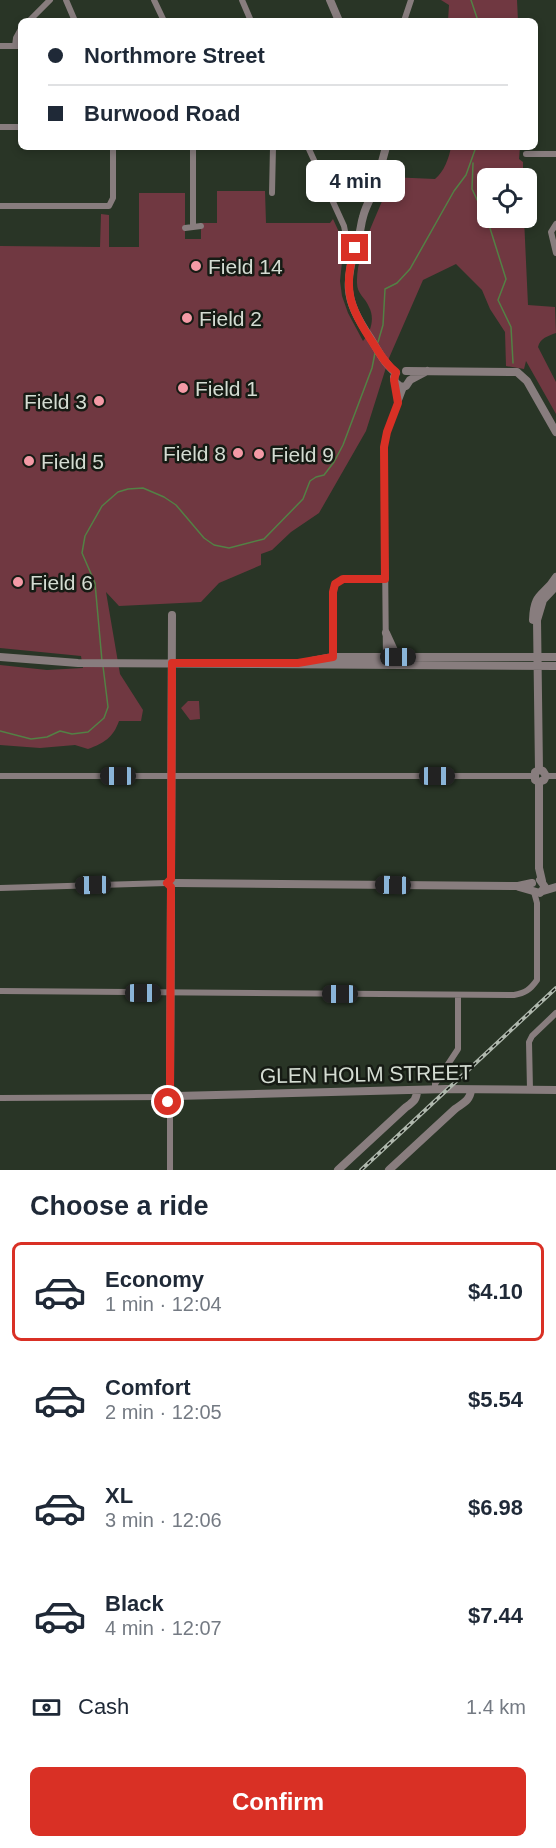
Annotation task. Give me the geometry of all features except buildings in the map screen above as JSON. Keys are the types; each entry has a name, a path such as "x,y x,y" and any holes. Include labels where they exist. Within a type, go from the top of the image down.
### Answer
{"street":[{"path":"32,18 50,0"},
{"path":"66,0 74,18"},
{"path":"154,0 163,18"},
{"path":"242,0 250,18"},
{"path":"330,0 338,18"},
{"path":"405,18 411,0"},
{"path":"0,46 18,46"},
{"path":"0,127 18,127"},
{"path":"0,206 105,207 111,205 113,150"},
{"path":"193,225 194,150"},
{"path":"272,193 273,150"},
{"path":"309,150 344,226 351,233 359,236"},
{"path":"385,150 374,191 364,213 350,266 348,286 351,304 364,330 387,364 396,372"},
{"path":"526,154 556,154"},
{"path":"185,228 193,225 201,226"},
{"path":"554,226 551,236 556,253"},
{"path":"396,372 401,370 518,373 527,381 556,432"},
{"path":"406,371 410,374 410,380"},
{"path":"400,386 408,384 410,380 428,371"},
{"path":"396,372 394,380 400,386"},
{"path":"386,661 384,447 398,403 400,386"},
{"path":"537,660 533,644 534,607 541,592 556,577"},
{"path":"333,657 335,584 343,579 385,579"},
{"path":"0,991 514,995 524,993 531,988 537,980 538,615 543,600 556,586"},
{"path":"170,1170 172,615"},
{"path":"386,633 398,657"},
{"path":"0,657 78,663 298,663 537,660 556,657"},
{"path":"298,663 333,657 386,661 398,657 537,660 556,666"},
{"path":"0,776 556,776"},
{"path":"0,888 171,883 556,886"},
{"path":"435,1089 435,1084 458,1050 458,995"},
{"path":"530,1090 529,1042 532,1036 556,1013"},
{"name":"GLEN HOLM STREET","path":"0,1098 170,1097 435,1089 556,1090"},
{"path":"389,1170 468,1099 467,1089"},
{"path":"338,1170 416,1099 413,1090"}],"shaded area":[{"path":"441,0 517,0 518,18 448,18 449,5"},
{"path":"450,150 520,150 519,159 523,162 523,168 477,168 477,228 524,228 528,305 555,307 556,333 542,339 538,347 556,382 556,414 526,361 524,369 506,366 505,332 490,309 482,290 456,264 423,280 389,358 366,431 319,513 291,532 272,550 261,554 261,565 219,583 201,602 119,606 106,592 120,674 143,710 141,721 119,721 114,732 107,739 88,749 75,745 40,748 0,745 0,665 47,670 83,668 81,656 0,648 0,246 100,247 101,214 109,215 109,247 139,247 139,193 185,193 185,239 201,239 201,223 217,223 217,191 265,191 266,223 330,223 333,219 344,243 340,281 342,296 363,341 370,329 372,316 358,290 357,273 362,251 384,197 389,177 435,179 446,164"},
{"path":"188,701 199,701 200,719 190,720 181,708"}],"waterway":[{"path":"471,0 477,18"},
{"path":"378,342 383,325 385,289 397,283 410,269 454,191 466,175 475,150"},
{"path":"473,163 472,189 489,225 506,279 498,300 511,327 513,363"},
{"path":"102,661 95,583 82,553 85,536 102,506 118,492 143,488 176,505 204,538 214,545 229,548 264,539 303,499 310,481 324,475 334,462 343,445 372,368 375,353"},
{"path":"0,731 31,739 47,737 60,731 72,734 88,732 104,718 108,707 103,666"}],"railway":[{"path":"361,1170 556,988"}],"place":[{"name":"Field 14","path":"196,266"},
{"name":"Field 2","path":"187,318"},
{"name":"Field 1","path":"183,388"},
{"name":"Field 3","path":"99,401"},
{"name":"Field 8","path":"238,453"},
{"name":"Field 9","path":"259,454"},
{"name":"Field 5","path":"29,461"},
{"name":"Field 6","path":"18,582"}],"route":[{"path":"168,1102 165,1097 170,1092 171,887 167,883 171,879 172,663 298,663 333,657 333,588 335,584 343,579 385,579 384,447 398,403 394,380 396,372 387,364 364,330 351,304 348,280 355,248"}]}
